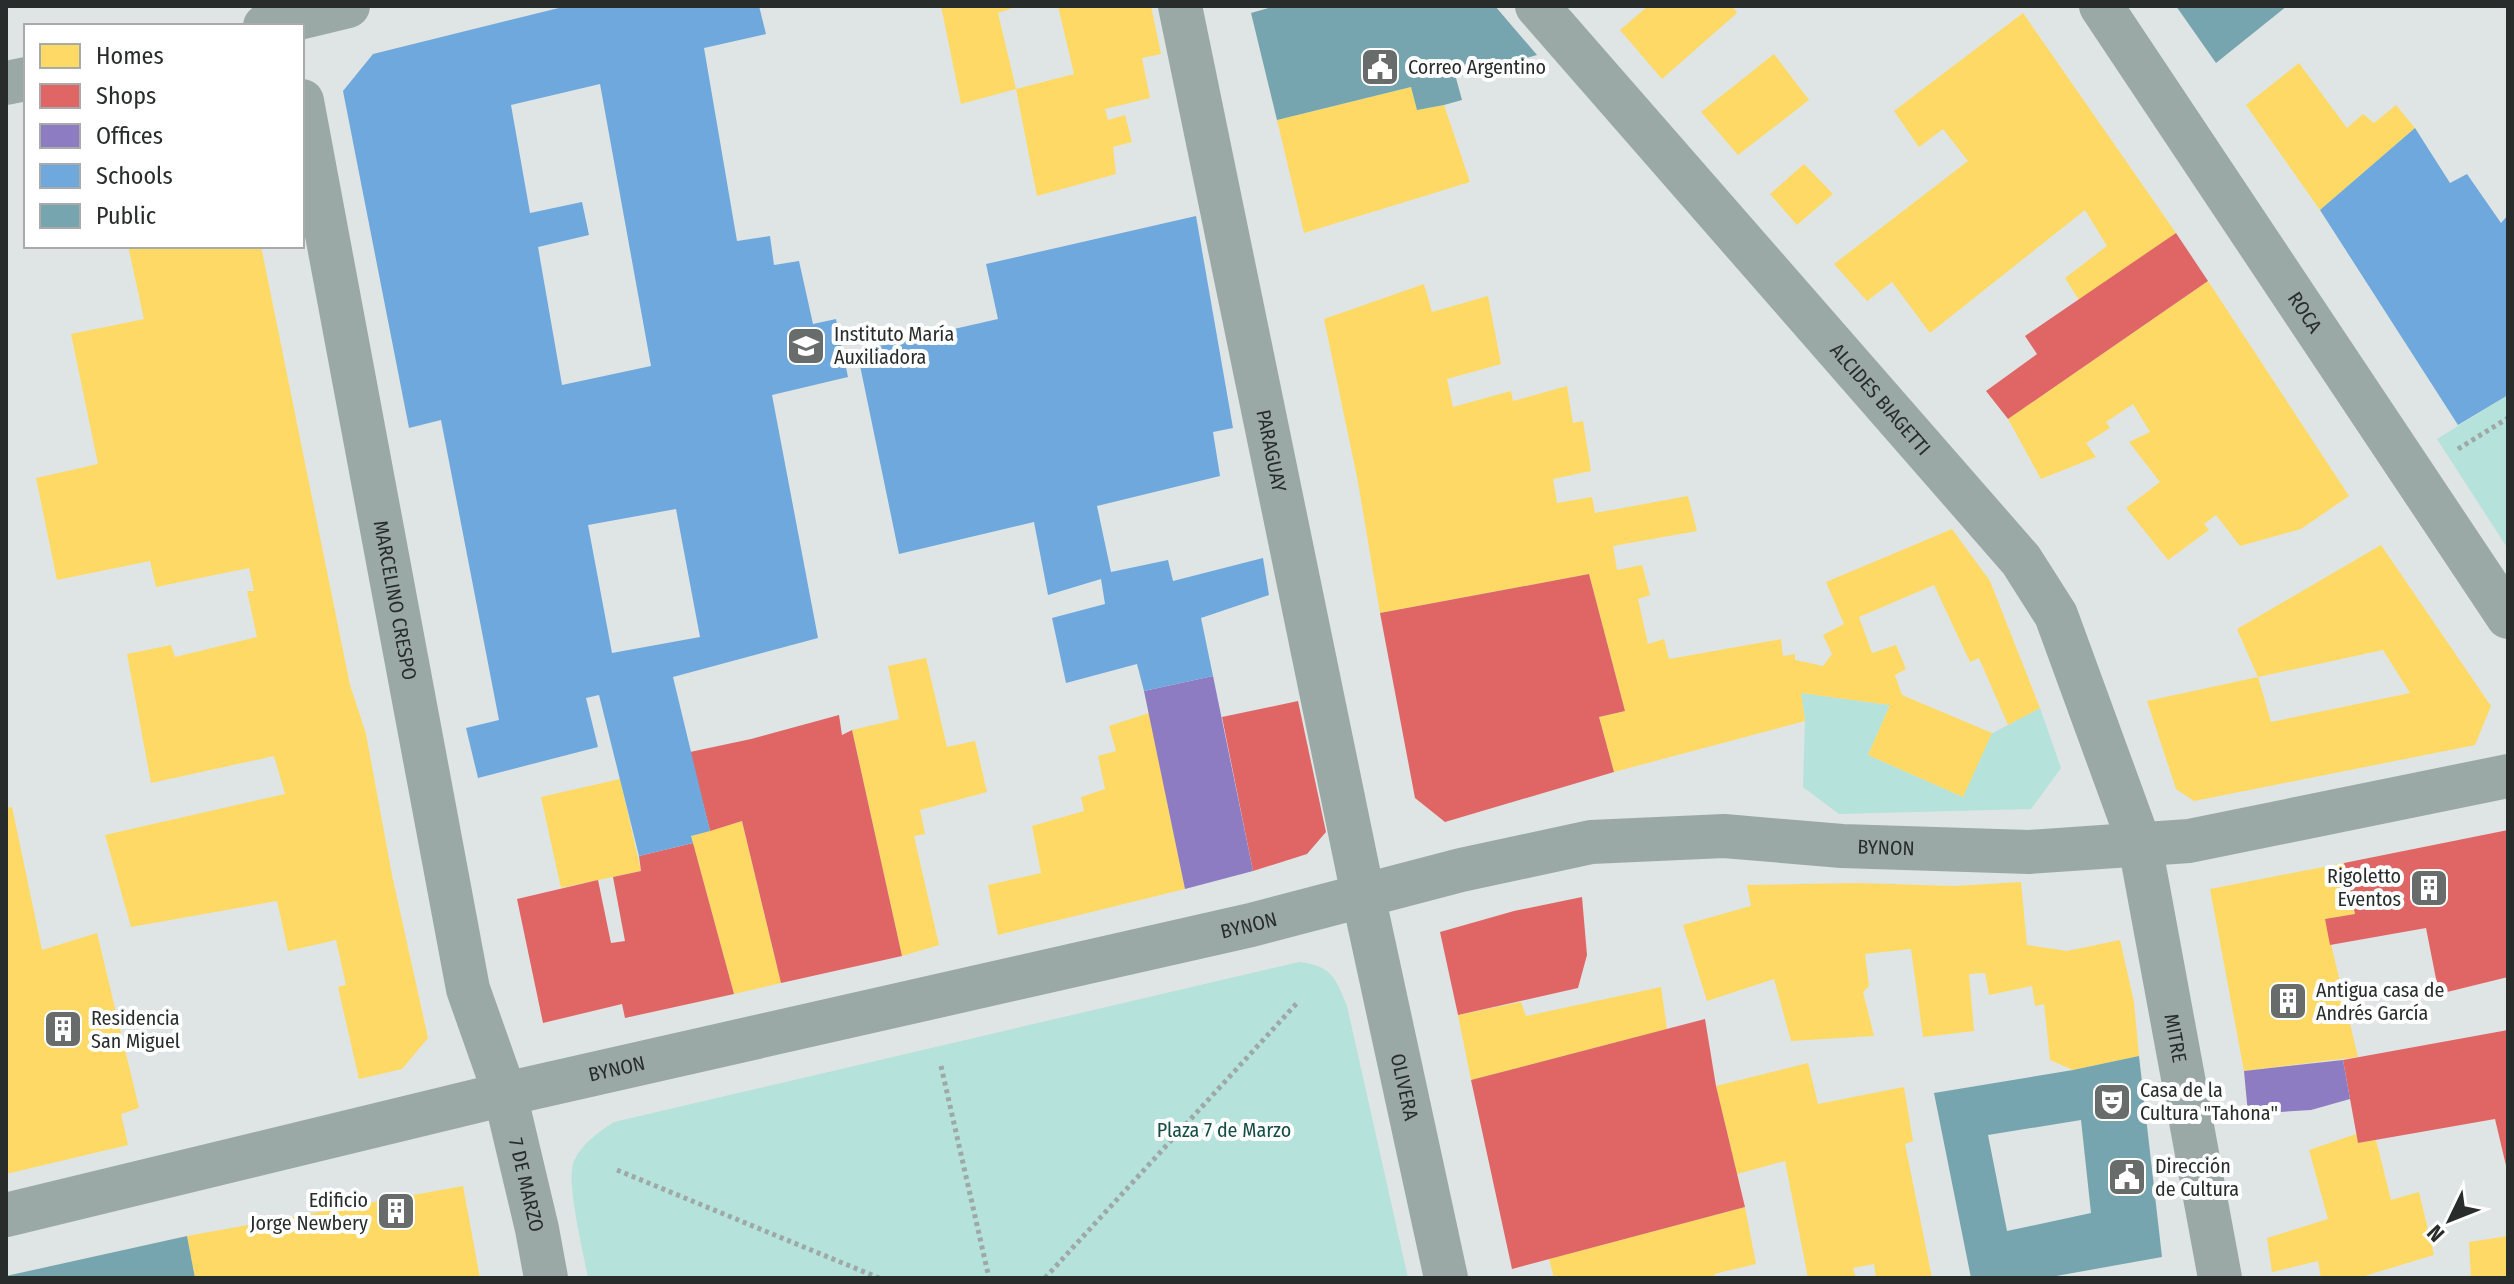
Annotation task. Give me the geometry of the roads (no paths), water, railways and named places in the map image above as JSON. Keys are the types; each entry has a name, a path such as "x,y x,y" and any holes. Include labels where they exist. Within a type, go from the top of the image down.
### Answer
{"street":[{"path":"281,20 348,6"},
{"name":"PARAGUAY","path":"1180,6 1363,895"},
{"name":"ALCIDES BIAGETTI","path":"1537,6 2021,560 2056,615 2140,845"},
{"name":"ROCA","path":"2101,6 2508,617"},
{"name":"MARCELINO CRESPO","path":"304,112 468,989 505,1094"},
{"name":"BYNON","path":"6,1215 505,1094 1251,925 1461,870 1591,842 1724,836 1842,846 2029,852 2140,845 2189,841 2508,776"},
{"name":"MITRE","path":"2140,845 2220,1278"},
{"name":"OLIVERA","path":"1363,895 1446,1278"},
{"name":"7 DE MARZO","path":"505,1094 546,1278"}],"place":[{"name":"Correo Argentino","path":"1380,67"},
{"name":"Instituto María Auxiliadora","path":"806,346"},
{"name":"Rigoletto Eventos","path":"2429,888"},
{"name":"Antigua casa de Andrés García","path":"2288,1001"},
{"name":"Residencia San Miguel","path":"63,1029"},
{"name":"Casa de la Cultura \"Tahona\"","path":"2112,1102"},
{"name":"Dirección de Cultura","path":"2127,1177"},
{"name":"Edificio Jorge Newbery","path":"396,1211"}],"park label":[{"name":"Plaza 7 de Marzo","path":"1224,1130"}]}
